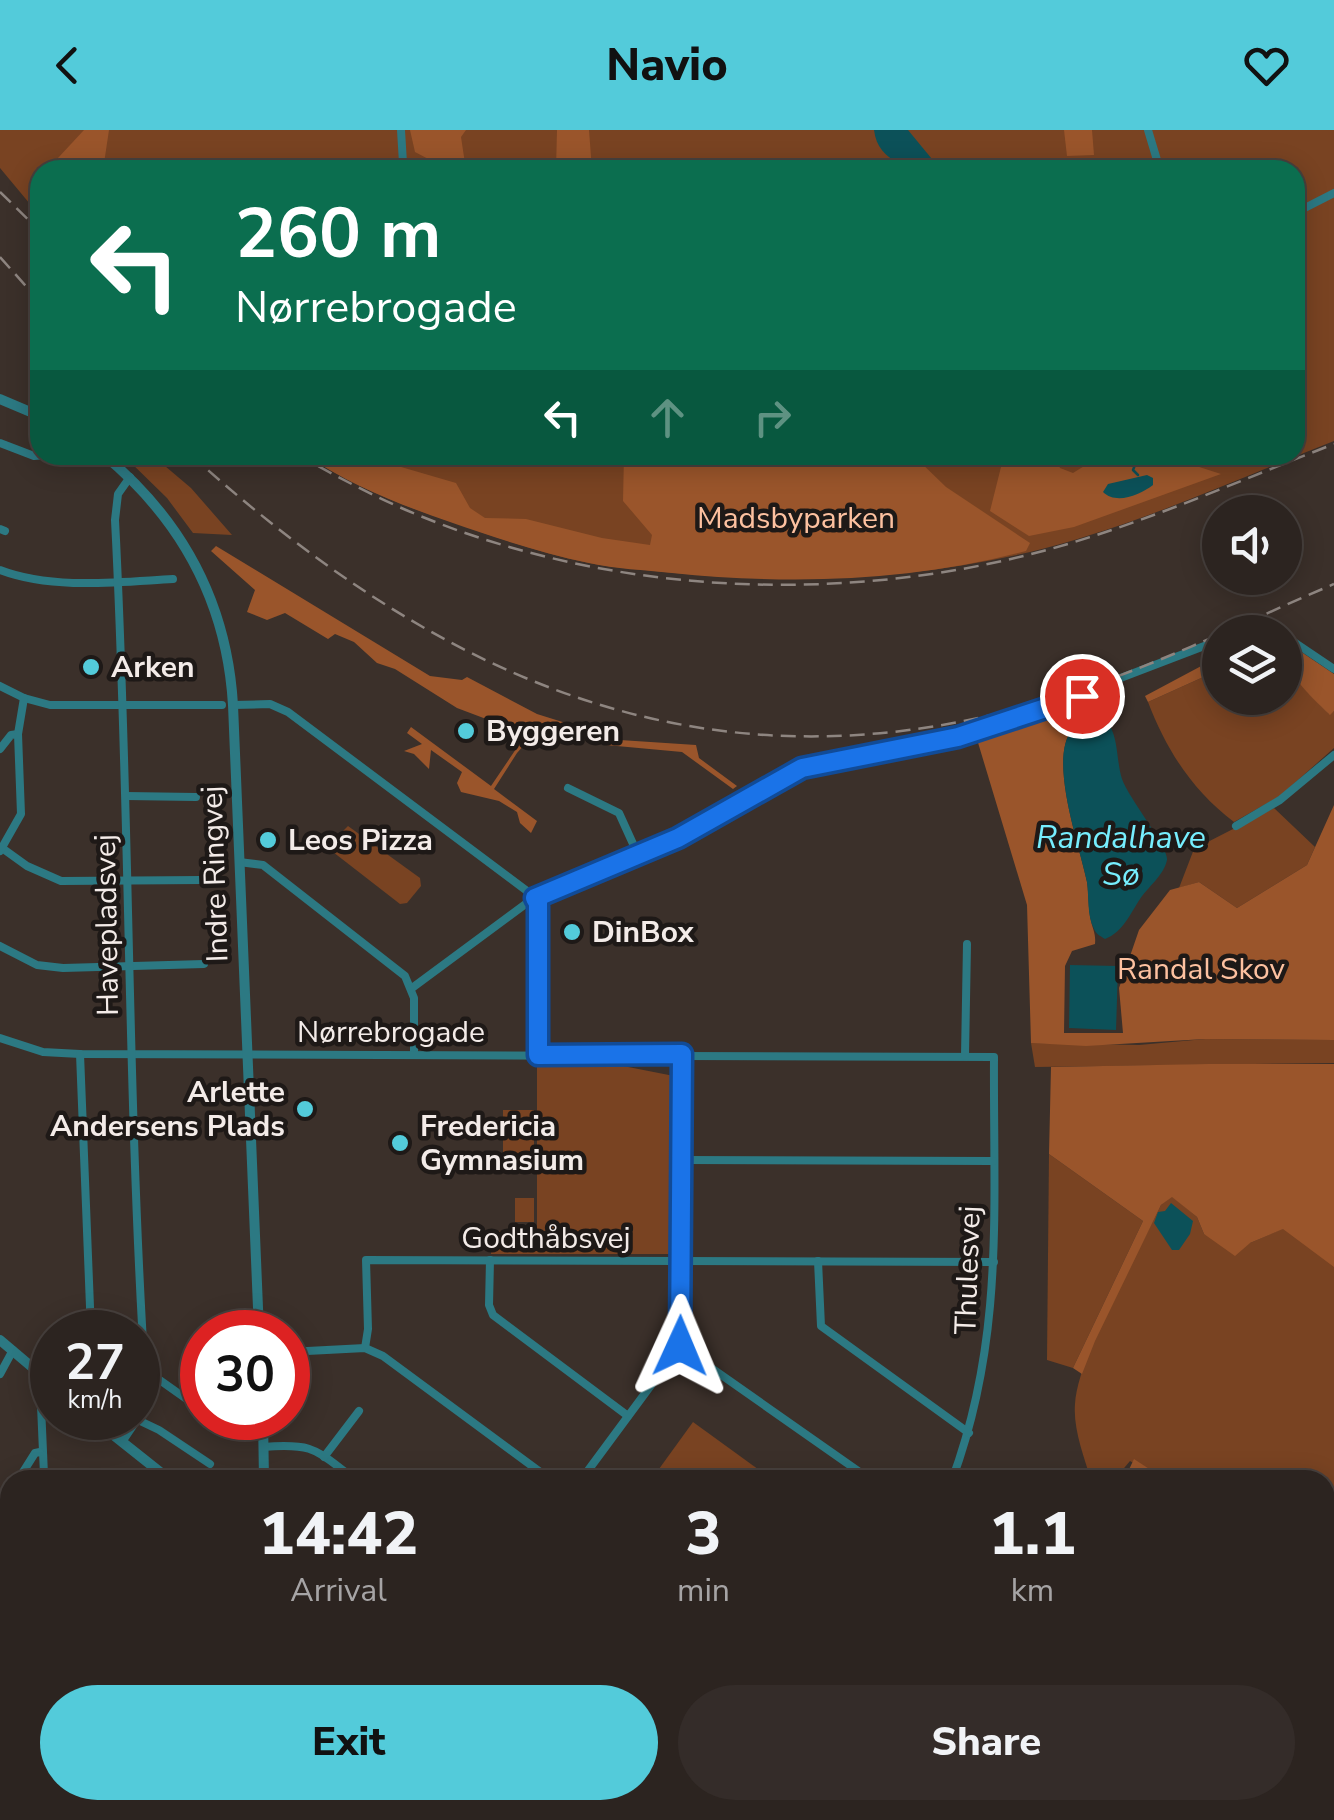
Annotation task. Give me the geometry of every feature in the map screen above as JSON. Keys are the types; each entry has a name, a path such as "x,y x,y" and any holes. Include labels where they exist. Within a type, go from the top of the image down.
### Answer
{"street":[{"path":"401,130 403,160"},
{"path":"1148,130 1157,160"},
{"path":"1305,208 1334,192"},
{"path":"0,398 30,412"},
{"path":"0,443 30,454"},
{"name":"Indre Ringvej","path":"115,465 166,516 202,575 222,627 240,862 258,1310"},
{"name":"Havepladsvej","path":"130,478 118,494 115,507 143,1310"},
{"path":"0,570 21,578 50,581 173,579"},
{"path":"412,988 535,898 639,856 717,817 782,776 802,768 911,748 990,728 1202,647"},
{"path":"1302,647 1334,669"},
{"path":"0,686 50,705 270,704 288,712 535,898 538,1055"},
{"path":"24,698 18,734 21,814 1,849 61,881 202,880"},
{"path":"0,749 11,735 18,734"},
{"path":"1236,826 1291,792 1334,756"},
{"path":"568,788 619,813 639,856"},
{"path":"126,796 196,797"},
{"path":"240,862 263,865 397,968 412,988 414,1054"},
{"path":"965,1056 968,944"},
{"path":"0,946 37,965 63,968 204,964"},
{"path":"0,1052 2,1040"},
{"name":"Nørrebrogade","path":"2,1040 43,1052 80,1054 994,1057"},
{"path":"80,1054 90,1310"},
{"path":"588,1470 680,1346 682,1054"},
{"name":"Thulesvej","path":"956,1470 969,1433 986,1359 994,1262 994,1057"},
{"path":"682,1160 993,1160"},
{"name":"Godthåbsvej","path":"365,1348 366,1260 994,1262"},
{"path":"490,1260 493,1316 628,1416"},
{"path":"818,1261 821,1326 969,1433"},
{"path":"0,1340 30,1365"},
{"path":"680,1346 857,1470"},
{"path":"310,1351 365,1348 382,1356 537,1470"},
{"path":"0,1374 13,1350"},
{"path":"324,1457 359,1411"},
{"path":"160,1431 210,1464"},
{"path":"40,1440 43,1470"},
{"path":"120,1440 157,1470"},
{"path":"264,1440 264,1470"},
{"path":"264,1447 300,1444 342,1470"},
{"path":"24,1470 35,1453 40,1452"}],"green space":[{"name":"Madsbyparken","path":"0,130 1334,130 1334,441 1305,453 1305,160 30,160 30,204 0,168"},
{"path":"84,130 109,130 104,160 58,158"},
{"path":"410,130 466,130 461,137 464,160 430,160 415,152"},
{"path":"557,130 589,130 591,160 556,160"},
{"path":"1064,130 1092,130 1094,155 1067,156"},
{"path":"133,465 164,465 191,488 232,535 193,533 167,498"},
{"name":"Madsbyparken","path":"323,465 1274,465 1116,526 1042,549 948,568 806,579 712,576 598,565 506,541 399,503"},
{"path":"394,465 456,483 470,508 485,518 526,519 650,545 652,535 623,501 624,465 923,465 946,487 1030,543 1026,551 982,561 850,578 761,579 620,568 484,534 394,501 323,466"},
{"path":"1002,465 1059,465 1073,473 1086,465 1193,465 1221,474 1074,527 1029,536 990,511"},
{"path":"216,546 430,676 462,680 467,677 537,714 620,740 696,745 699,758 737,786 733,789 682,752 606,745 539,728 494,789 537,821 531,833 520,823 517,812 499,801 461,792 457,783 462,772 431,750 429,769 414,754 404,751 422,744 407,733 411,727 491,786 516,749 510,728 457,708 395,669 377,663 354,642 335,634 328,639 285,613 267,620 247,612 255,590 211,551"},
{"path":"1302,652 1334,674 1334,711 1330,715 1302,685"},
{"path":"1202,666 1202,678 1148,702 1145,696"},
{"path":"1202,678 1202,715 1302,715 1302,684 1329,714 1334,711 1334,748 1280,796 1234,822 1182,768 1148,702"},
{"name":"Randal Skov","path":"1065,707 1072,730 1065,743 1064,782 1087,882 1095,944 1072,951 1065,966 1064,1033 1123,1033 1119,988 1139,930 1170,890 1199,882 1237,908 1307,865 1334,805 1334,1040 1205,1039 1086,1046 1031,1043 1027,905 976,736"},
{"path":"1274,808 1315,847 1307,865 1237,908 1199,882 1179,888 1194,849"},
{"path":"348,826 420,878 421,886 407,903 400,904 333,852 333,841"},
{"path":"1205,1039 1334,1040 1334,1063 1035,1067 1031,1043 1139,1045"},
{"path":"537,1064 618,1065 674,1076 672,1254 491,1254 491,1231 537,1231"},
{"name":"Randal Skov","path":"1334,1064 1334,1267 1283,1229 1250,1243 1235,1256 1204,1234 1197,1217 1172,1197 1161,1205 1082,1374 1073,1368 1143,1221 1049,1154 1051,1067"},
{"path":"1334,1066 1334,1470 1145,1470 1130,1461 1122,1470 1088,1470 1075,1413 1079,1383 1097,1332 1161,1205 1172,1196 1197,1217 1204,1234 1250,1243 1282,1229"},
{"path":"503,1110 534,1110 534,1155 503,1155"},
{"path":"1049,1154 1143,1221 1073,1368 1047,1360"},
{"path":"515,1198 534,1198 534,1222 515,1222"},
{"path":"693,1422 759,1470 658,1470"},
{"path":"1134,1459 1151,1470 1129,1470"}],"water":[{"path":"874,130 908,130 933,160 893,160 877,141"},
{"path":"1147,475 1153,478 1153,485 1135,495 1114,498 1103,492 1108,484"},
{"name":"Randalhave Sø","path":"1106,721 1115,740 1122,779 1167,860 1126,922 1105,939 1096,933 1090,918 1087,882 1068,804 1063,761 1065,743 1072,730"},
{"path":"1070,965 1118,966 1116,1030 1069,1028"},
{"path":"1171,1203 1193,1221 1179,1250 1172,1250 1154,1223 1158,1212 1165,1211"}],"waterway":[{"path":"1135,465 1133,470 1138,475"}],"railway":[{"path":"0,192 30,221"},
{"path":"0,257 30,291"},
{"path":"1305,455 1334,444"},
{"path":"203,465 279,530 370,595 464,649 561,692 662,721 768,735 879,733 1040,703 1168,656 1334,584"},
{"path":"317,465 406,510 481,538 560,560 640,575 721,583 803,585 965,569 1043,551 1154,515 1281,465"}],"place":[{"name":"Arken","path":"91,667"},
{"name":"Byggeren","path":"466,731"},
{"name":"Leos Pizza","path":"268,840"},
{"name":"DinBox","path":"572,932"},
{"name":"Arlette Andersens Plads","path":"305,1109"},
{"name":"Fredericia Gymnasium","path":"400,1143"}],"route":[{"path":"680,1346 682,1054 538,1055 535,898 678,838 802,768 958,737 1082,696"}]}
